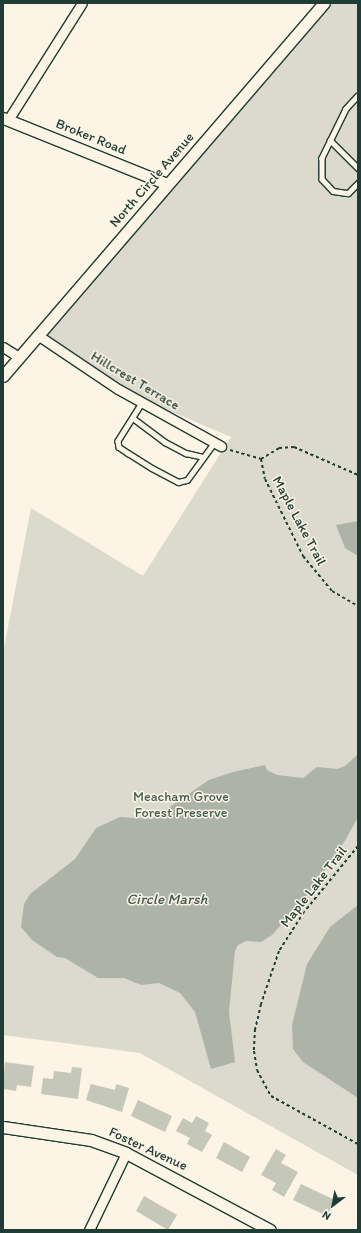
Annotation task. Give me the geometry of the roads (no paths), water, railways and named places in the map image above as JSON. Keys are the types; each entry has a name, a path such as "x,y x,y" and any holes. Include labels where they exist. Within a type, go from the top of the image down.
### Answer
{"street":[{"path":"5,119 82,3"},
{"name":"North Circle Avenue","path":"3,376 324,3"},
{"name":"Broker Road","path":"5,119 167,184"},
{"name":"Hillcrest Terrace","path":"39,336 142,403 217,445"},
{"path":"3,347 19,357"},
{"name":"Foster Avenue","path":"3,1127 58,1133 126,1153 270,1230"},
{"path":"89,1230 126,1153"}],"lane":[{"path":"358,96 346,109 322,158 322,179 334,191 348,193 358,183"},
{"path":"330,140 358,168"},
{"path":"142,403 118,441 119,447 152,468 178,482 187,480 203,457 217,445"},
{"path":"133,418 165,442 186,453 203,457"}],"water":[{"path":"358,521 358,556 345,548 336,525"},
{"name":"Circle Marsh","path":"358,754 358,817 346,839 310,892 272,935 261,942 246,941 238,945 235,951 229,1011 235,1062 211,1069 195,1012 180,993 159,983 141,985 124,978 98,978 65,958 57,957 32,940 21,927 24,904 30,894 75,859 96,828 120,817 152,819 209,780 233,772 265,765 267,770 277,775 303,778 317,767 337,769 345,766"},
{"path":"358,905 358,1098 303,1062 293,1049 292,1025 307,964 330,927"}],"park label":[{"name":"Meacham Grove Forest Preserve","path":"181,806"}]}
